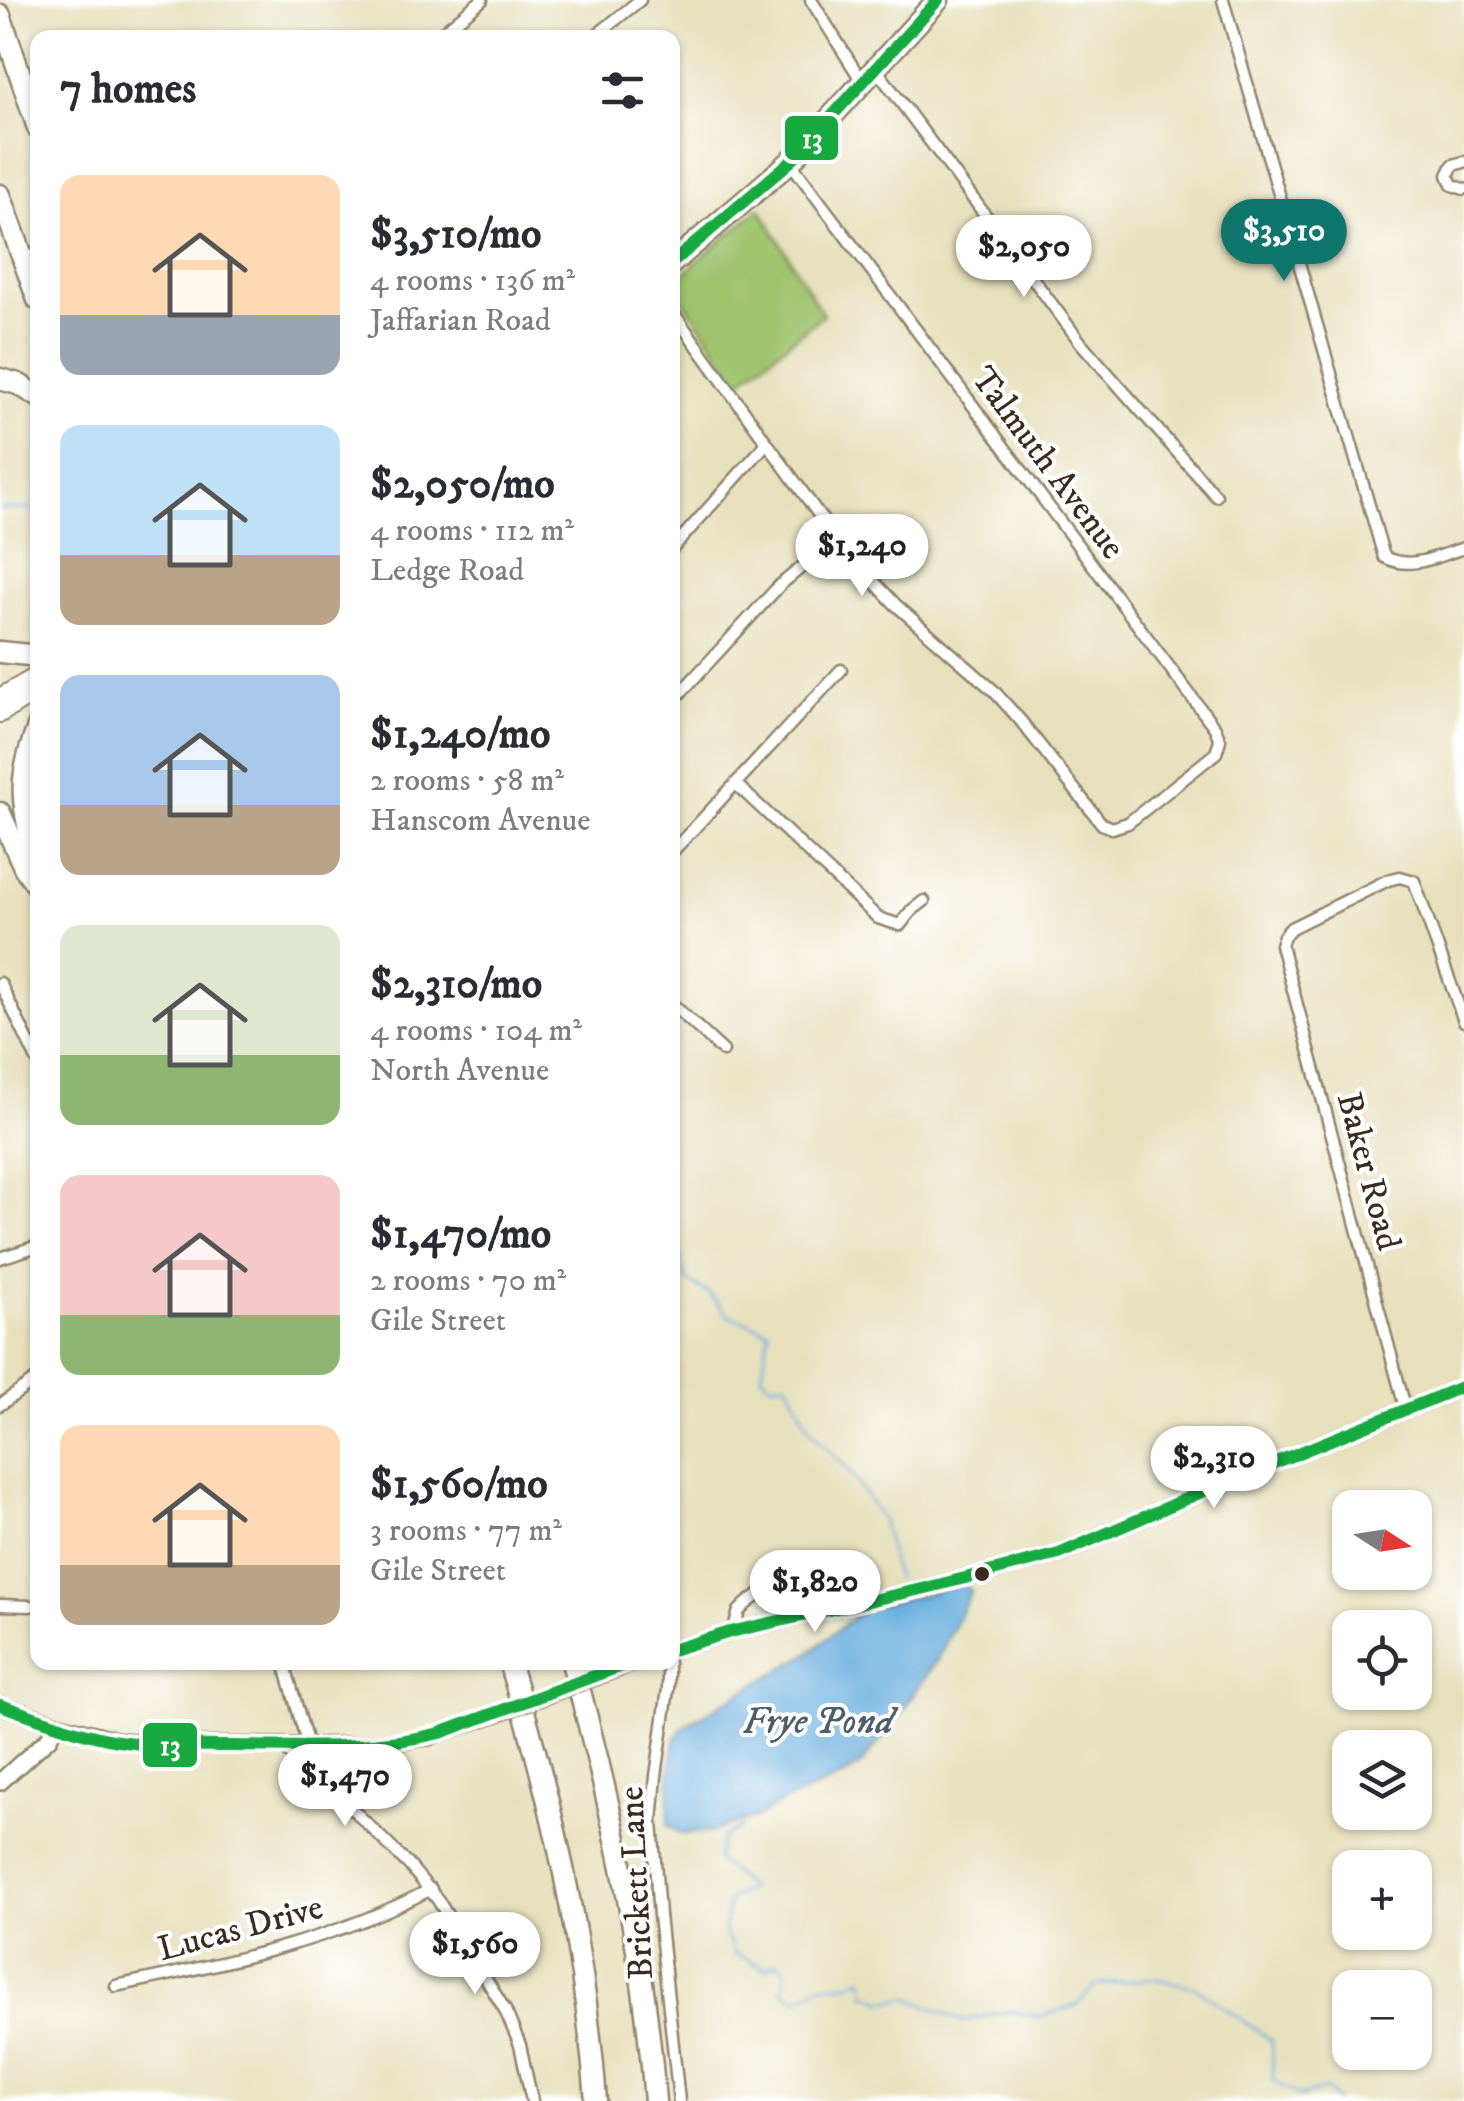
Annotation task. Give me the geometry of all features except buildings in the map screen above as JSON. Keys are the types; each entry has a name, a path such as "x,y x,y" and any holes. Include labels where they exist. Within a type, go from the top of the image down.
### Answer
{"highway":[{"path":"0,0 30,68"},
{"path":"680,257 790,162 932,2"},
{"path":"0,15 30,104"},
{"path":"0,195 30,278"},
{"path":"0,379 30,391"},
{"path":"0,652 30,655"},
{"path":"30,747 25,760 22,800 30,835"},
{"path":"0,813 30,876"},
{"path":"511,1670 552,1814 563,1868 584,1988 596,2101"},
{"path":"574,1670 617,1836 644,1995 655,2101"}],"main road":[{"path":"0,698 30,681"},
{"path":"0,713 30,695"},
{"path":"680,1648 733,1631 1059,1554 1464,1386"},
{"path":"0,1705 116,1740 156,1745 361,1746 428,1737 613,1670"},
{"path":"0,1782 50,1738 56,1724"}],"street":[{"path":"445,30 482,0"},
{"path":"603,30 640,0"},
{"path":"811,0 1081,343 1216,496"},
{"path":"1223,0 1384,557 1409,564 1464,548"},
{"name":"Talmuth Avenue","path":"790,162 1212,723 1220,737 1218,750 1134,819 1108,828 1006,704 896,605 836,539"},
{"path":"1464,162 1453,165 1448,175 1452,185 1464,189"},
{"path":"680,322 836,539 780,586 680,693"},
{"path":"680,540 768,444"},
{"path":"680,844 840,670"},
{"path":"736,784 872,914 900,925 924,901"},
{"name":"Baker Road","path":"1406,1411 1281,945 1284,936 1291,928 1388,880 1400,877 1414,881 1464,1022"},
{"path":"0,983 30,1045"},
{"path":"680,1011 723,1051"},
{"path":"0,1258 30,1249"},
{"path":"0,1405 30,1384"},
{"path":"733,1631 739,1611 798,1565"},
{"path":"0,1605 30,1606"},
{"path":"286,1670 308,1746"},
{"name":"Brickett Lane","path":"668,1670 652,1822 679,2101"},
{"path":"280,1746 338,1795 430,1889 487,1978 514,2029 532,2101"},
{"path":"338,1795 361,1746"},
{"name":"Lucas Drive","path":"116,1986 307,1942 430,1889"}],"green space":[{"path":"760,208 823,315 739,382 680,295 680,278"}],"water":[{"name":"Frye Pond","path":"965,1584 970,1591 968,1598 937,1660 862,1763 847,1775 776,1805 762,1815 710,1832 682,1834 668,1825 673,1752 684,1727 811,1652 863,1609"}],"waterway":[{"path":"0,509 30,509"},
{"path":"680,1256 686,1280 710,1294 727,1314 769,1331 762,1375 770,1383 788,1383 810,1430 849,1471 882,1520 896,1578"},
{"path":"738,1823 741,1828 722,1837 717,1860 750,1888 729,1900 724,1930 734,1953 765,1968 778,1962 786,1971 783,1990 799,1999 821,1985 846,1985 863,1977 866,1994 885,2001 909,1998 962,2021 1010,2011 1039,2017 1078,2005 1096,1985 1151,1978 1195,1987 1272,2041 1273,2080 1299,2096 1327,2089 1336,2101"}],"transit line":[{"name":"13","path":"680,256 790,162 938,0"},
{"name":"13","path":"680,1648 730,1632 1059,1554 1464,1386"},
{"name":"13","path":"0,1705 88,1734 132,1743 363,1745 440,1733 610,1670"}]}
